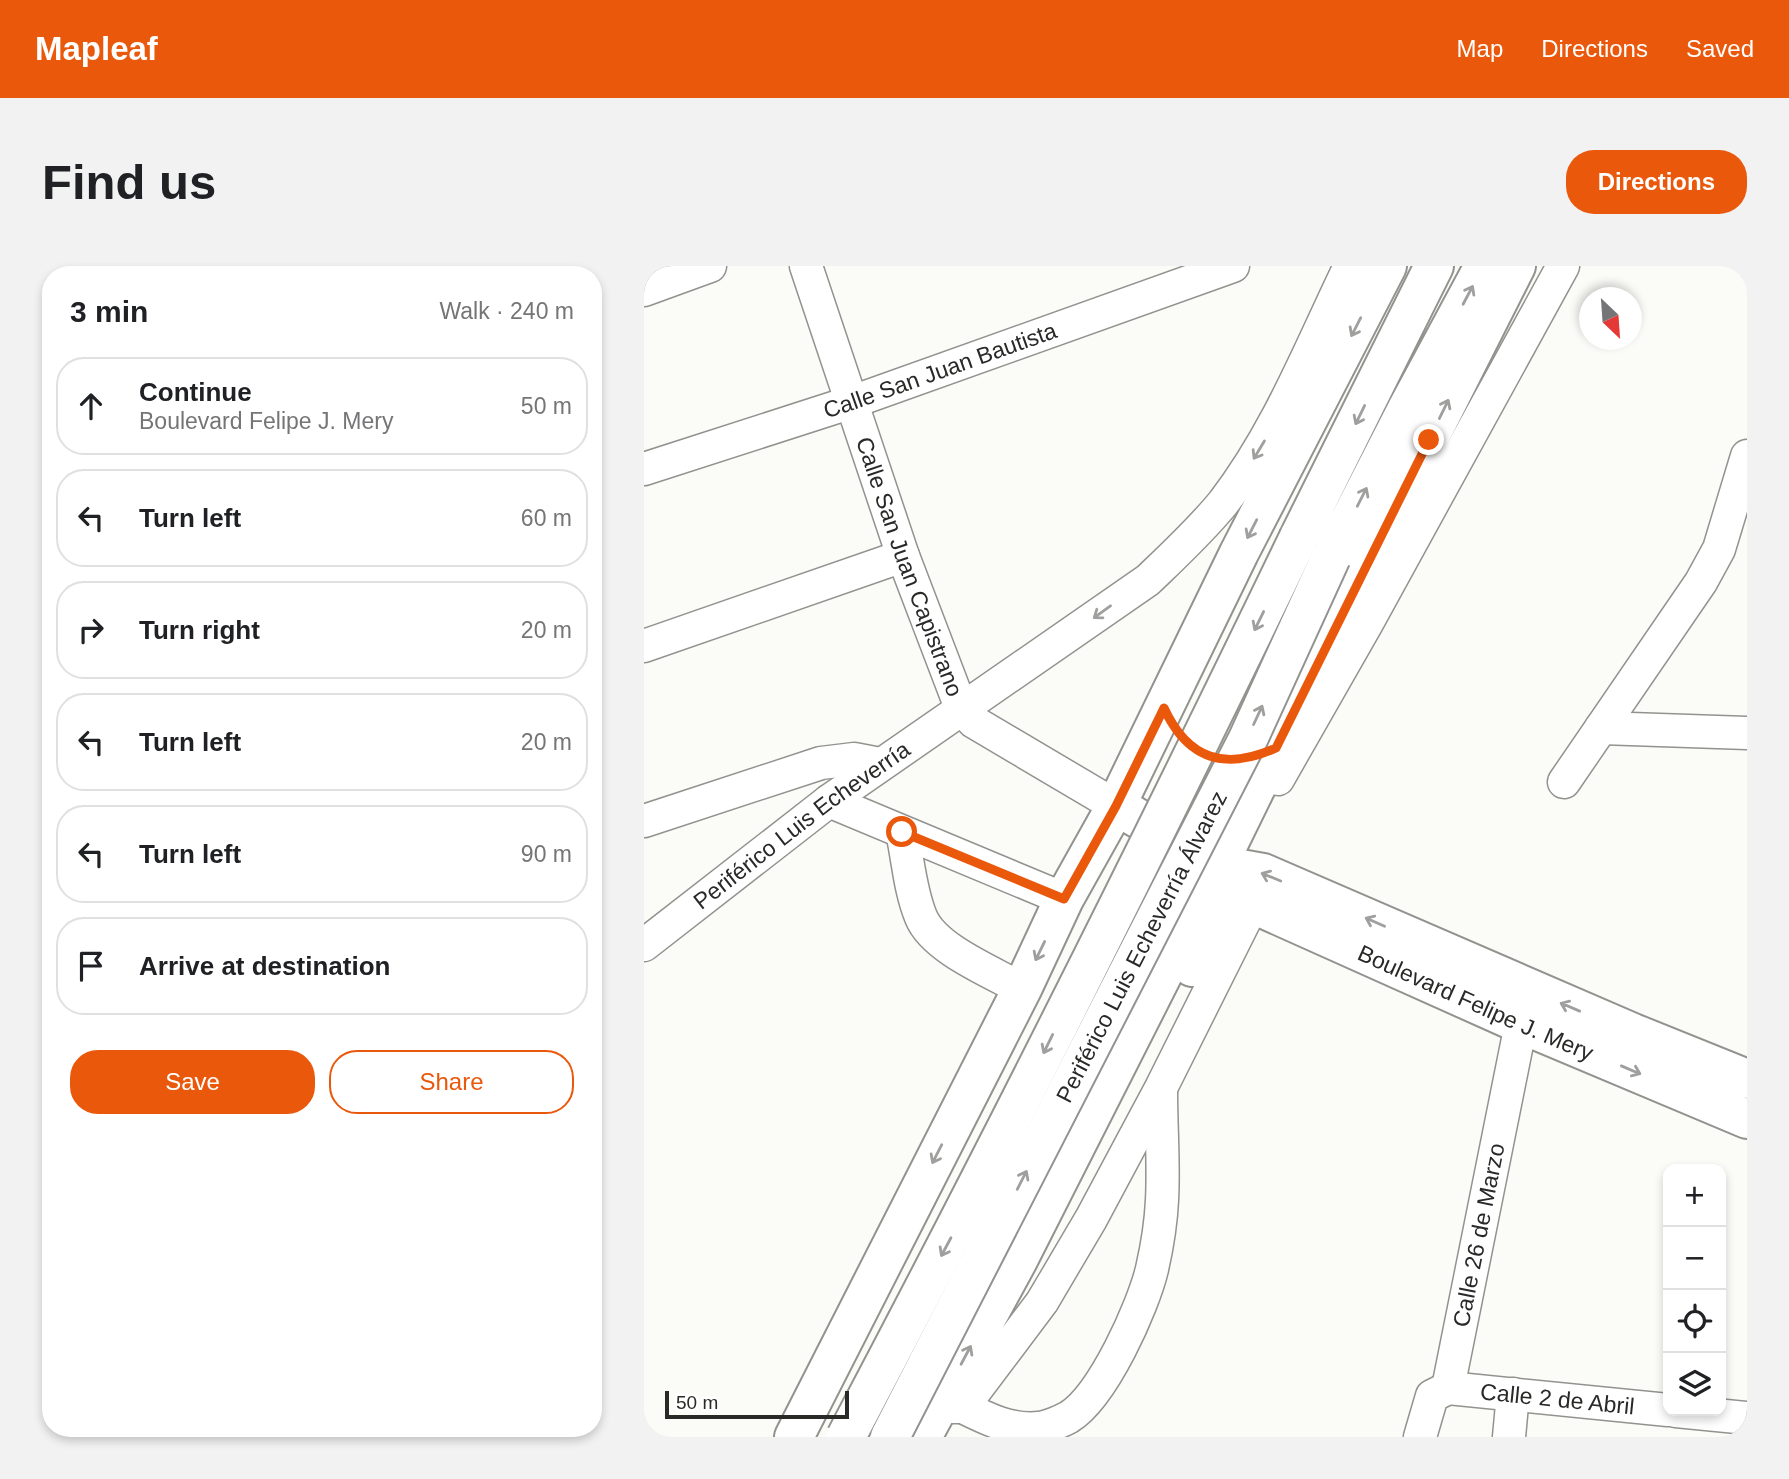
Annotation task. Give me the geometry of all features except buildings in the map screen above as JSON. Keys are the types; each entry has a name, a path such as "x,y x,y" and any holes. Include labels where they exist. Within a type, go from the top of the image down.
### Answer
{"main road":[{"path":"794,1437 1022,989 1064,899 1116,806 1164,708 1304,396 1387,266"},
{"name":"Periférico Luis Echeverría Álvarez","path":"846,1437 970,1203 1434,266"},
{"name":"Periférico Luis Echeverría Álvarez","path":"890,1437 1248,739 1331,557 1484,266"},
{"name":"Periférico Luis Echeverría Álvarez","path":"941,1417 1516,266"},
{"path":"1164,708 1174,729 1190,745 1210,756 1232,761 1255,757 1276,748"},
{"name":"Boulevard Felipe J. Mery","path":"1116,806 1218,865 1250,902 1314,913"},
{"name":"Boulevard Felipe J. Mery","path":"1218,865 1263,873 1314,913 1420,961 1633,1033 1747,1079"},
{"path":"1064,899 1085,894 1106,894 1126,901 1143,914 1156,931 1163,951 1164,972"},
{"path":"1018,1259 1036,1243 1051,1224 1122,1100 1209,936 1219,922 1250,902"},
{"name":"Boulevard Felipe J. Mery","path":"1420,961 1521,1024 1747,1119"}],"street":[{"path":"644,290 710,266"},
{"name":"Calle San Juan Capistrano","path":"806,266 903,556 961,708"},
{"name":"Calle San Juan Bautista","path":"644,469 852,402 1233,266"},
{"path":"1304,396 1350,266"},
{"name":"Periférico Luis Echeverría Álvarez","path":"1238,824 1255,811 1275,785 1563,266"},
{"name":"Periférico Luis Echeverría","path":"644,944 880,764 1148,580 1191,540 1247,469 1271,428 1304,396"},
{"path":"1564,782 1678,618 1718,549 1747,456"},
{"path":"644,646 903,556"},
{"name":"Boulevard Felipe J. Mery","path":"961,708 974,722 1116,806"},
{"path":"1601,728 1747,733"},
{"path":"644,821 821,763 854,759 880,764"},
{"path":"829,801 1064,899"},
{"path":"902,832 916,903 928,929 949,948 1022,989"},
{"path":"941,1417 1042,1302 1091,1219 1161,1088 1250,902"},
{"name":"Calle 26 de Marzo","path":"1420,1437 1432,1396 1448,1388 1521,1024"},
{"path":"941,1417 994,1422 1019,1428 1041,1428 1070,1416 1092,1393 1121,1347 1142,1302 1152,1269 1162,1201 1161,1088"},
{"name":"Calle 2 de Abril","path":"1448,1388 1513,1394 1680,1417 1747,1418"},
{"path":"1510,1437 1513,1394"}],"route":[{"path":"902,832 1064,899 1116,806 1164,708 1174,729 1190,745 1210,756 1232,761 1255,757 1276,748 1429,440"}]}
